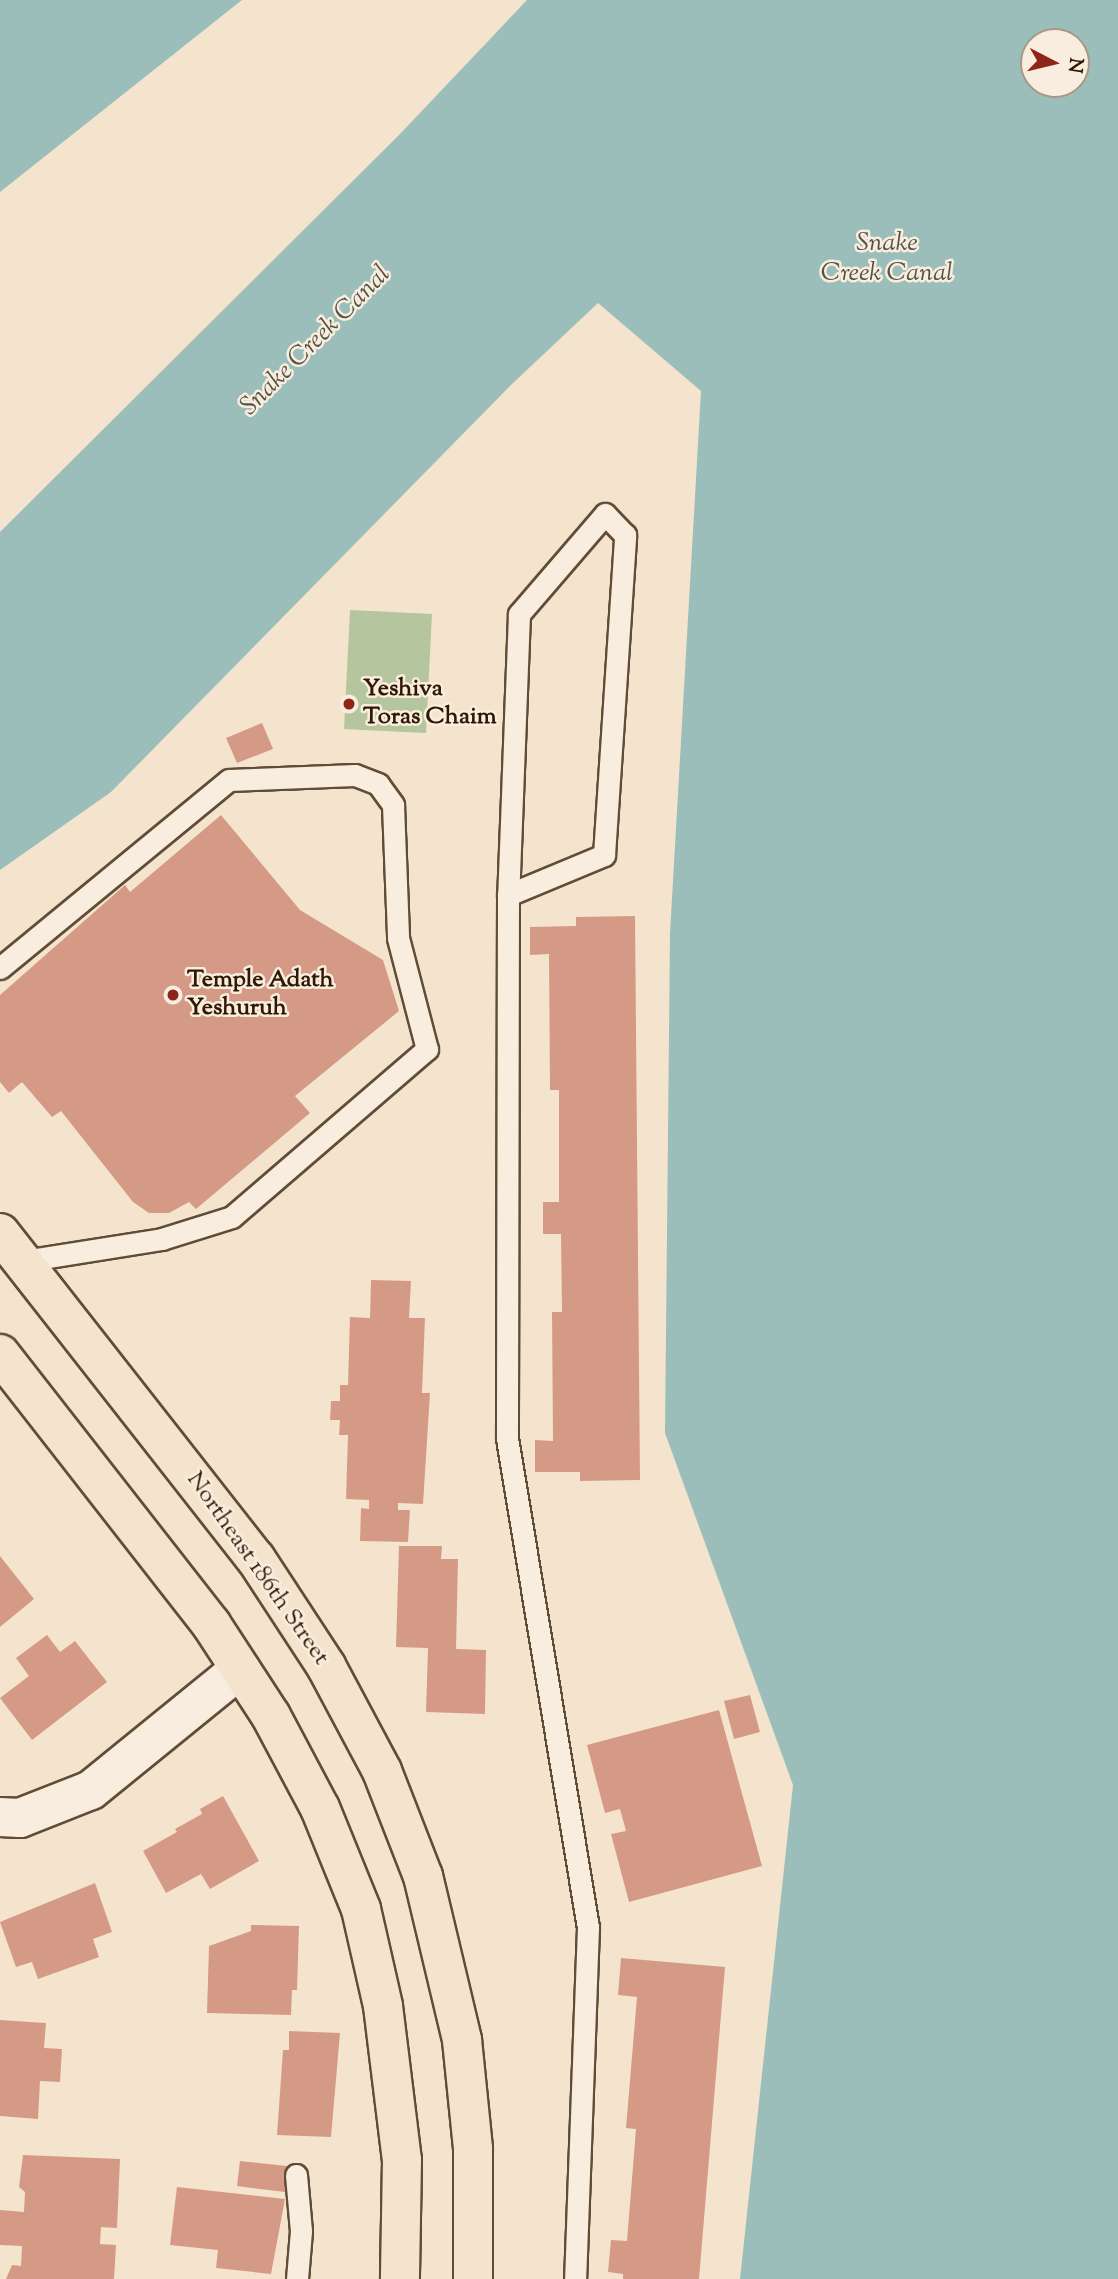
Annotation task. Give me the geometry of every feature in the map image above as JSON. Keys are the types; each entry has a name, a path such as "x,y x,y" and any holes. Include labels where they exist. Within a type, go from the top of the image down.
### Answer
{"main road":[{"name":"Northeast 186th Street","path":"11,1247 262,1569 326,1666 382,1771 423,1875 462,2040 473,2149 473,2279"},
{"path":"0,1354 150,1542 240,1669 306,1777 360,1909 373,1957 398,2106 400,2279"}],"street":[{"path":"0,1817 20,1818 91,1790 240,1669"}],"lane":[{"path":"508,895 604,855 625,535 605,514 519,614 508,895 507,1438 588,1927 575,2279"},
{"path":"0,968 229,780 355,775 378,784 393,805 398,938 427,1049 232,1217 162,1239 11,1247"},
{"path":"296,2175 301,2231 297,2279"}],"green space":[{"path":"350,610 432,614 426,733 344,729"}],"water":[{"path":"0,0 242,0 0,192"},
{"name":"Snake Creek Canal","path":"527,0 1118,0 1118,2279 740,2279 793,1785 665,1433 670,933 701,391 598,303 511,385 111,792 0,870 0,532 400,134"}],"building":[{"path":"262,723 273,749 237,763 226,738"},
{"path":"221,815 300,910 383,960 399,1011 295,1096 310,1113 196,1209 189,1202 169,1213 149,1213 133,1202 61,1111 52,1117 22,1082 9,1093 0,1082 0,995 125,885 130,892"},
{"path":"635,916 640,1480 580,1481 580,1472 535,1472 535,1440 553,1441 552,1312 562,1312 561,1234 543,1234 543,1202 559,1202 559,1090 550,1090 549,954 530,955 530,927 576,926 576,917"},
{"path":"371,1280 411,1281 409,1318 425,1318 422,1393 430,1393 423,1504 398,1503 398,1510 410,1510 408,1542 360,1541 361,1508 369,1509 369,1500 346,1499 348,1435 339,1435 340,1420 330,1420 331,1401 340,1401 340,1385 348,1385 350,1317 370,1318"},
{"path":"399,1546 442,1546 441,1559 458,1559 456,1649 486,1650 485,1714 426,1712 428,1648 396,1647"},
{"path":"0,1556 34,1599 0,1627"},
{"path":"47,1635 60,1652 75,1641 107,1682 32,1740 0,1698 29,1676 16,1658"},
{"path":"750,1695 760,1732 734,1739 724,1701"},
{"path":"719,1710 762,1866 629,1902 611,1834 626,1831 620,1809 605,1813 587,1745"},
{"path":"223,1796 259,1861 210,1889 201,1874 166,1893 143,1851 177,1832 175,1829 202,1814 200,1809"},
{"path":"95,1883 112,1932 93,1939 99,1957 38,1979 32,1962 16,1967 0,1922"},
{"path":"251,1925 299,1926 297,1990 292,1990 291,2015 207,2013 209,1946 251,1931"},
{"path":"621,1958 725,1967 699,2279 623,2279 623,2274 608,2272 611,2240 627,2241 636,2129 626,2128 637,1997 618,1995"},
{"path":"0,2020 46,2023 44,2048 62,2049 60,2082 40,2081 38,2119 0,2116"},
{"path":"289,2031 340,2033 331,2137 277,2135 283,2050 289,2050"},
{"path":"23,2155 120,2159 117,2228 101,2227 100,2244 116,2245 114,2279 6,2279 12,2265 21,2266 22,2246 0,2245 0,2210 24,2212 25,2192 19,2187"},
{"path":"240,2161 287,2166 285,2192 237,2186"},
{"path":"177,2187 285,2199 271,2274 216,2268 218,2250 170,2245"}],"place":[{"name":"Yeshiva Toras Chaim","path":"349,704"},
{"name":"Temple Adath Yeshuruh","path":"173,995"}]}
